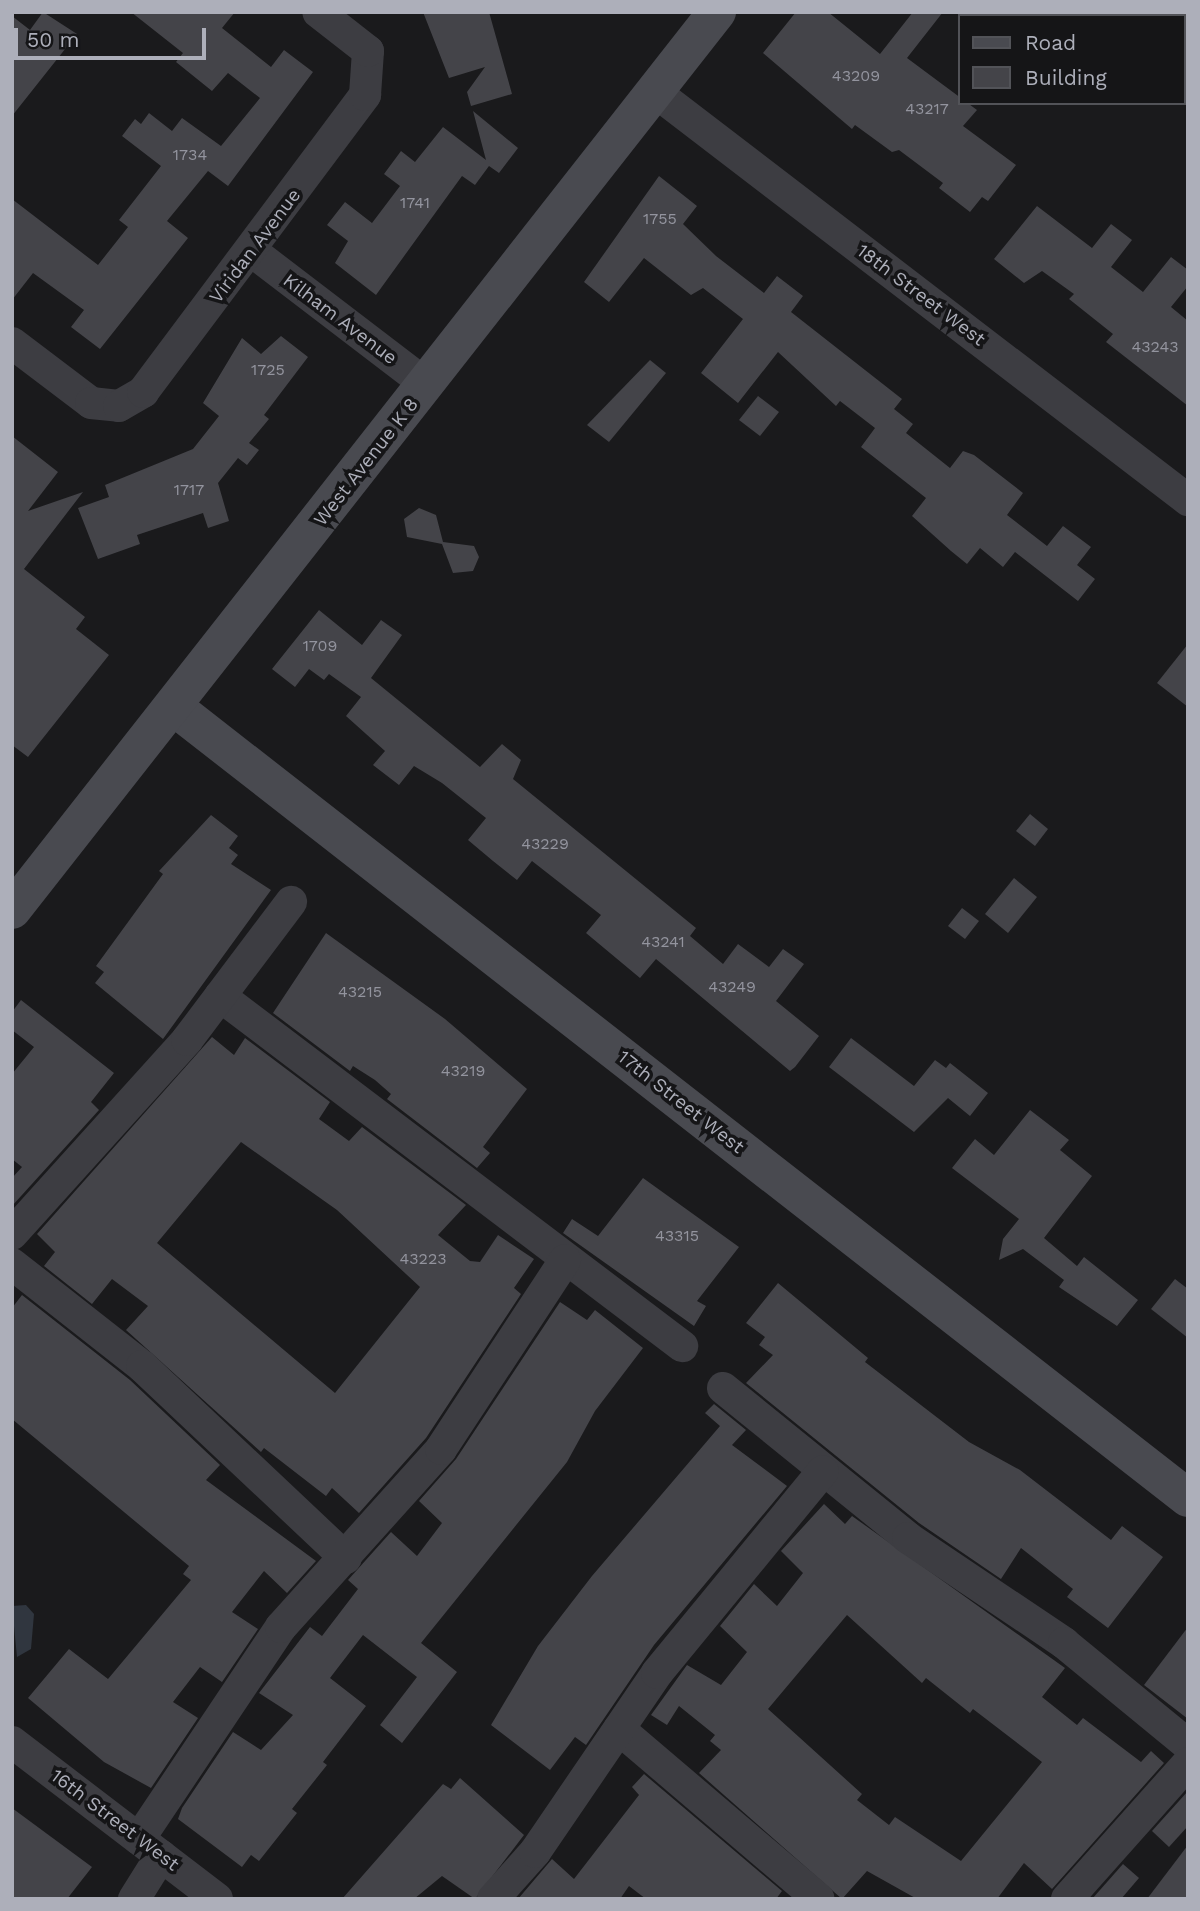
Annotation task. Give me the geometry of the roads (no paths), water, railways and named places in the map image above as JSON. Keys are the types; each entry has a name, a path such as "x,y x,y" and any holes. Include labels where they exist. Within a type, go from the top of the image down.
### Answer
{"street":[{"name":"Viridan Avenue","path":"12,343 91,403 119,406 144,392 253,252 365,95 371,72 368,51 318,12"},
{"name":"West Avenue K 8","path":"12,909 174,707 717,12"},
{"name":"18th Street West","path":"654,92 1188,499"},
{"name":"Kilham Avenue","path":"253,252 427,385"},
{"name":"17th Street West","path":"174,707 1188,1498"},
{"path":"12,1234 129,1108 220,996 291,902"},
{"path":"220,996 565,1260 682,1346"},
{"path":"134,1899 150,1847 281,1627 346,1558 441,1449 565,1260"},
{"path":"12,1264 142,1366 346,1558"},
{"path":"723,1388 908,1538 1064,1643 1188,1745"},
{"path":"494,1899 535,1852 619,1729 823,1471"},
{"path":"619,1729 819,1899"},
{"name":"16th Street West","path":"12,1742 217,1899"},
{"path":"1067,1899 1188,1763"}]}
